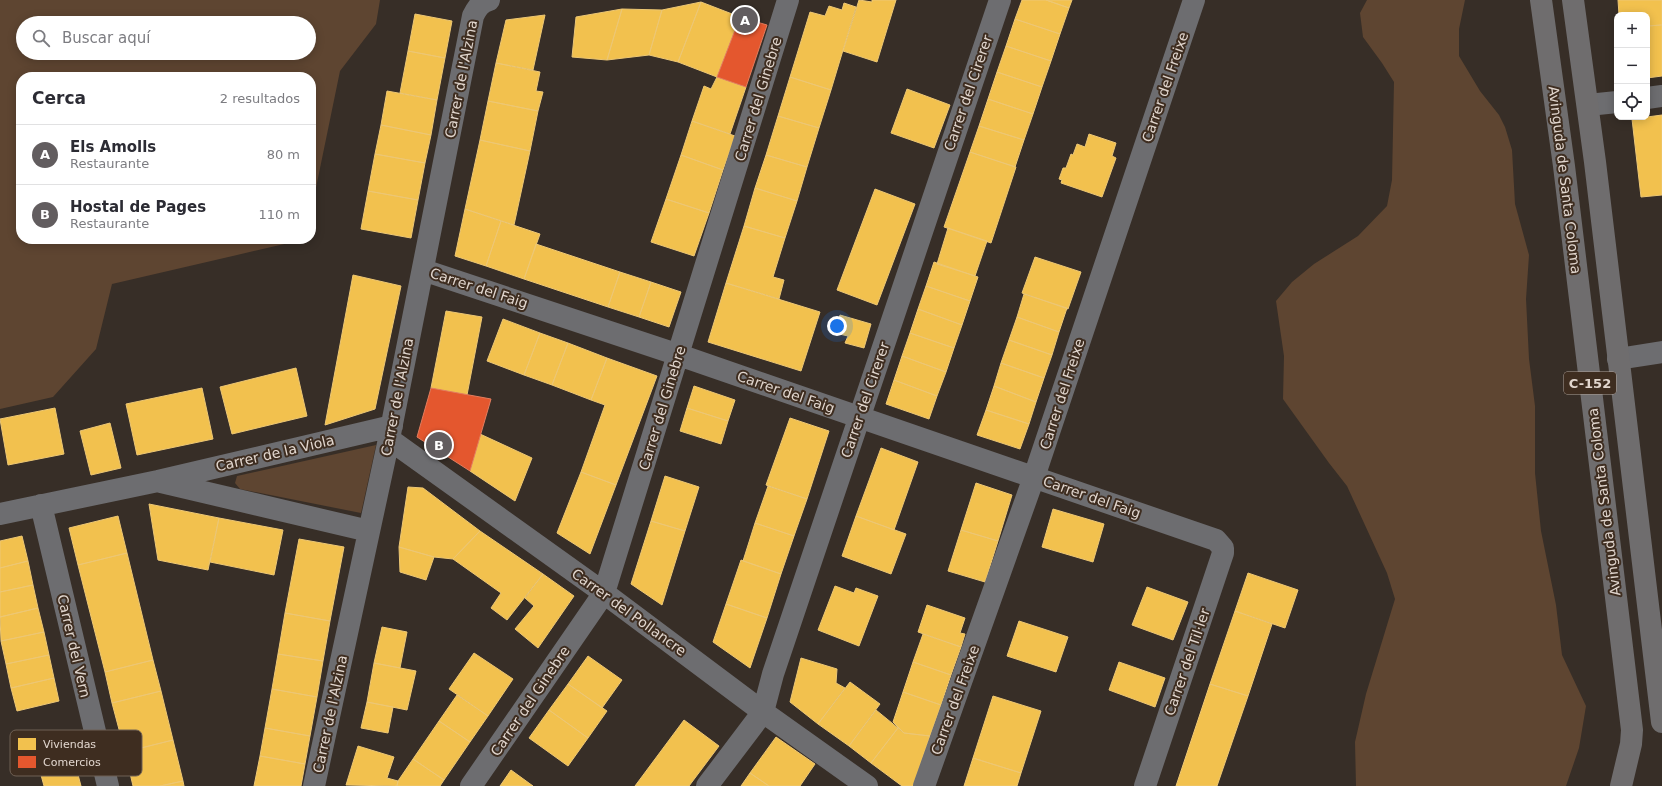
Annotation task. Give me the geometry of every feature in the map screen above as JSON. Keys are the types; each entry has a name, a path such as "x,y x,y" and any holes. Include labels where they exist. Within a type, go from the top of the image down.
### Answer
{"main road":[{"name":"Avinguda de Santa Coloma","path":"1540,0 1564,166 1632,730 1631,744 1621,786"},
{"name":"C-152","path":"1573,0 1588,105 1662,722"}],"street":[{"name":"Carrer del Ginebre","path":"471,786 604,593 788,0"},
{"name":"Carrer del Cirerer","path":"707,786 763,712 773,674 1000,0"},
{"name":"Carrer del Freixe","path":"924,786 1034,477 1194,0"},
{"name":"Carrer de l'Alzina","path":"314,786 390,432 474,16 483,4"},
{"path":"1650,98 1662,96"},
{"path":"1588,105 1614,102"},
{"name":"Carrer del Faig","path":"423,270 679,355 1216,540"},
{"path":"1618,359 1662,352"},
{"name":"Carrer de la Viola","path":"0,514 390,432"},
{"name":"Carrer del Pollancre","path":"390,432 763,712 867,786"},
{"name":"Carrer de la Viola","path":"158,481 369,531"},
{"name":"Carrer del Vern","path":"41,505 95,730"},
{"name":"Carrer del Til·ler","path":"1145,786 1223,553 1223,548 1216,540"},
{"name":"Carrer del Vern","path":"106,776 108,786"}],"shaded area":[{"path":"0,0 380,0 376,24 340,71 316,188 316,72 16,72 16,244 284,244 112,284 96,349 53,397 0,409"},
{"path":"1367,0 1465,0 1459,29 1459,56 1480,91 1499,115 1505,127 1512,150 1515,204 1529,255 1526,299 1529,359 1535,406 1535,473 1541,531 1556,605 1562,655 1586,706 1579,748 1566,786 1356,786 1355,742 1366,694 1395,599 1387,573 1347,486 1283,399 1284,356 1276,301 1292,282 1314,264 1358,236 1387,206 1392,180 1394,82 1363,37 1360,13"},
{"path":"376,445 361,513 240,489 235,483 237,476"}],"building: Viviendas":[{"path":"859,0 872,2 872,0 896,0 877,62 843,51"},
{"path":"1022,0 1046,0 1069,8 1060,34 1015,19"},
{"path":"1046,0 1072,0 1069,8"},
{"path":"1618,0 1662,0 1662,25 1650,26 1650,12 1619,12"},
{"path":"701,2 678,62 649,55 662,10"},
{"path":"701,2 740,17 717,77 678,62"},
{"path":"844,3 856,7 831,90 790,77 810,12 825,16 829,6 842,10"},
{"path":"622,9 662,10 649,55 607,60"},
{"path":"622,9 607,60 572,57 576,17"},
{"path":"415,14 452,21 445,58 408,51"},
{"path":"545,15 533,70 496,63 506,20"},
{"path":"1015,19 1060,34 1051,61 1006,46"},
{"path":"1662,25 1662,76 1650,78 1650,48 1650,26"},
{"path":"1006,46 1051,61 1042,87 997,72"},
{"path":"408,51 445,58 437,100 400,93"},
{"path":"496,63 540,72 536,91 543,92 538,111 488,101"},
{"path":"997,72 1042,87 1033,114 988,99"},
{"path":"717,77 746,87 730,134 692,121 704,86 711,89"},
{"path":"790,77 831,90 819,128 778,116"},
{"path":"907,89 950,105 934,148 891,133"},
{"path":"387,91 437,100 431,135 381,125"},
{"path":"988,99 1033,114 1024,140 979,126"},
{"path":"488,101 538,111 530,151 480,140"},
{"path":"1662,115 1662,195 1641,197 1632,120 1650,120 1650,117"},
{"path":"778,116 819,128 807,167 766,155"},
{"path":"692,121 735,136 723,170 681,155"},
{"path":"381,125 431,135 425,163 375,154"},
{"path":"979,126 1024,140 1015,167 970,152"},
{"path":"1089,134 1116,143 1112,156 1116,158 1102,197 1061,183 1062,180 1059,179 1063,168 1066,168 1071,154 1073,155 1077,144 1085,147"},
{"path":"480,140 530,151 514,225 465,209"},
{"path":"970,152 1016,167 991,243 944,227"},
{"path":"375,154 425,163 418,200 368,191"},
{"path":"681,155 723,170 709,213 666,199"},
{"path":"766,155 807,167 797,201 755,188"},
{"path":"755,188 797,201 785,238 744,226"},
{"path":"875,189 915,204 877,305 837,290"},
{"path":"368,191 418,200 411,238 361,229"},
{"path":"666,199 709,213 694,256 651,242"},
{"path":"465,209 501,221 486,266 455,256"},
{"path":"501,221 540,234 524,279 486,266"},
{"path":"744,226 785,238 773,277 784,280 779,299 726,283"},
{"path":"948,228 987,241 975,276 937,264"},
{"path":"536,244 620,272 608,307 524,279"},
{"path":"1035,257 1081,272 1068,309 1022,293"},
{"path":"934,262 978,277 970,301 926,286"},
{"path":"620,272 651,282 639,317 608,307"},
{"path":"353,275 401,286 375,409 325,425"},
{"path":"651,282 681,292 669,327 639,317"},
{"path":"726,283 820,312 801,371 708,342"},
{"path":"926,286 970,301 962,325 918,309"},
{"path":"1024,294 1067,308 1059,332 1017,317"},
{"path":"918,309 962,325 954,348 910,333"},
{"path":"446,311 482,317 467,395 431,388"},
{"path":"840,315 871,324 864,348 845,343 848,336 835,333"},
{"path":"1017,317 1059,332 1052,355 1009,340"},
{"path":"503,319 540,333 524,375 487,361"},
{"path":"540,333 568,343 552,385 524,375"},
{"path":"910,333 954,348 946,372 902,356"},
{"path":"1009,340 1052,355 1044,378 1001,363"},
{"path":"568,343 607,358 591,400 552,385"},
{"path":"902,356 946,372 937,396 894,380"},
{"path":"607,358 657,376 616,485 581,472 605,405 591,400"},
{"path":"1001,363 1044,378 1036,402 994,386"},
{"path":"296,368 307,416 232,434 220,387"},
{"path":"894,380 937,396 929,419 886,404"},
{"path":"694,386 735,400 728,421 687,408"},
{"path":"994,386 1036,402 1029,424 986,410"},
{"path":"202,388 213,439 137,455 126,404"},
{"path":"55,408 64,454 8,465 0,419"},
{"path":"687,408 728,421 721,444 680,431"},
{"path":"986,410 1029,424 1020,449 977,435"},
{"path":"790,418 829,431 807,499 766,485"},
{"path":"110,423 121,468 91,475 80,431"},
{"path":"480,434 532,458 515,501 470,471"},
{"path":"881,448 918,462 894,530 856,516"},
{"path":"581,472 616,485 590,554 557,533"},
{"path":"665,476 699,487 685,531 651,521"},
{"path":"976,483 1012,495 998,541 961,530"},
{"path":"768,486 807,499 794,536 755,523"},
{"path":"408,487 423,488 480,531 453,559 434,557 399,547"},
{"path":"149,504 219,518 208,570 158,560"},
{"path":"1053,509 1104,524 1093,562 1042,547"},
{"path":"118,516 127,553 78,565 69,528"},
{"path":"856,516 906,534 891,574 842,556"},
{"path":"219,518 283,530 274,575 210,562"},
{"path":"651,521 685,531 662,605 631,584"},
{"path":"755,523 794,536 781,574 743,561"},
{"path":"961,530 998,541 985,582 948,571"},
{"path":"480,531 543,574 507,620 491,608 501,593 453,559"},
{"path":"22,536 28,561 0,568 0,541"},
{"path":"299,539 344,547 330,621 285,613"},
{"path":"399,547 434,557 426,580 400,572"},
{"path":"127,553 153,660 105,672 78,565"},
{"path":"741,560 781,574 767,618 726,604"},
{"path":"28,561 33,585 0,592 0,568"},
{"path":"1248,573 1298,590 1285,628 1235,611"},
{"path":"543,574 574,596 538,648 515,629 534,606 525,598"},
{"path":"33,585 38,608 0,617 0,592"},
{"path":"835,586 854,593 856,588 878,596 859,646 818,630"},
{"path":"1147,587 1188,602 1173,640 1132,625"},
{"path":"726,604 767,618 750,668 713,642"},
{"path":"927,605 965,618 960,633 965,634 961,647 918,632"},
{"path":"38,608 44,632 1,641 0,617"},
{"path":"1235,611 1272,624 1248,696 1210,684"},
{"path":"285,613 330,621 323,661 278,654"},
{"path":"1019,621 1068,637 1056,672 1007,656"},
{"path":"382,627 407,632 400,668 374,663"},
{"path":"44,632 49,655 6,664 1,641"},
{"path":"923,634 961,647 951,675 913,662"},
{"path":"474,653 513,679 488,716 449,689"},
{"path":"278,654 323,661 317,697 272,689"},
{"path":"49,655 54,678 11,688 6,664"},
{"path":"588,656 622,680 602,708 568,684"},
{"path":"801,658 837,669 836,683 845,688 818,724 790,702"},
{"path":"153,660 161,691 112,703 105,672"},
{"path":"913,662 951,675 941,705 903,692"},
{"path":"1119,662 1165,678 1155,707 1109,690"},
{"path":"374,663 416,671 407,710 367,702"},
{"path":"54,678 59,701 17,711 11,688"},
{"path":"850,682 880,704 849,746 818,724"},
{"path":"568,684 607,711 588,738 549,710"},
{"path":"1210,684 1248,696 1217,786 1176,786"},
{"path":"272,689 317,697 310,736 265,728"},
{"path":"161,691 173,740 142,748 142,730 119,730 112,703"},
{"path":"903,692 941,705 930,736 904,733 893,722"},
{"path":"457,695 488,716 470,742 439,721"},
{"path":"993,696 1041,711 1021,773 973,758"},
{"path":"367,702 393,707 388,733 361,728"},
{"path":"549,710 588,738 568,766 529,738"},
{"path":"876,710 898,728 871,763 849,746"},
{"path":"684,720 719,746 689,786 635,786"},
{"path":"439,721 470,742 444,780 413,759"},
{"path":"265,728 310,736 305,764 260,756"},
{"path":"898,728 904,733 930,736 913,786 902,786 871,763"},
{"path":"776,737 815,764 800,786 769,786 750,773"},
{"path":"173,740 183,781 160,786 133,786 131,776 142,776 142,748"},
{"path":"358,746 394,757 387,778 398,781 397,786 346,785"},
{"path":"260,756 305,764 301,786 254,786"},
{"path":"973,758 1021,773 1017,786 964,786"},
{"path":"413,759 444,780 440,786 397,786 398,781"},
{"path":"511,770 533,786 500,786"},
{"path":"750,773 769,786 741,786"},
{"path":"41,776 78,776 81,786 44,786"},
{"path":"183,781 184,786 160,786"}],"building: Comercios":[{"path":"740,17 767,25 746,87 717,77"},
{"path":"431,388 491,399 470,471 417,437"}],"place":[{"name":"Els Amolls","path":"745,20"},
{"name":"Hostal de Pages","path":"439,445"}]}
